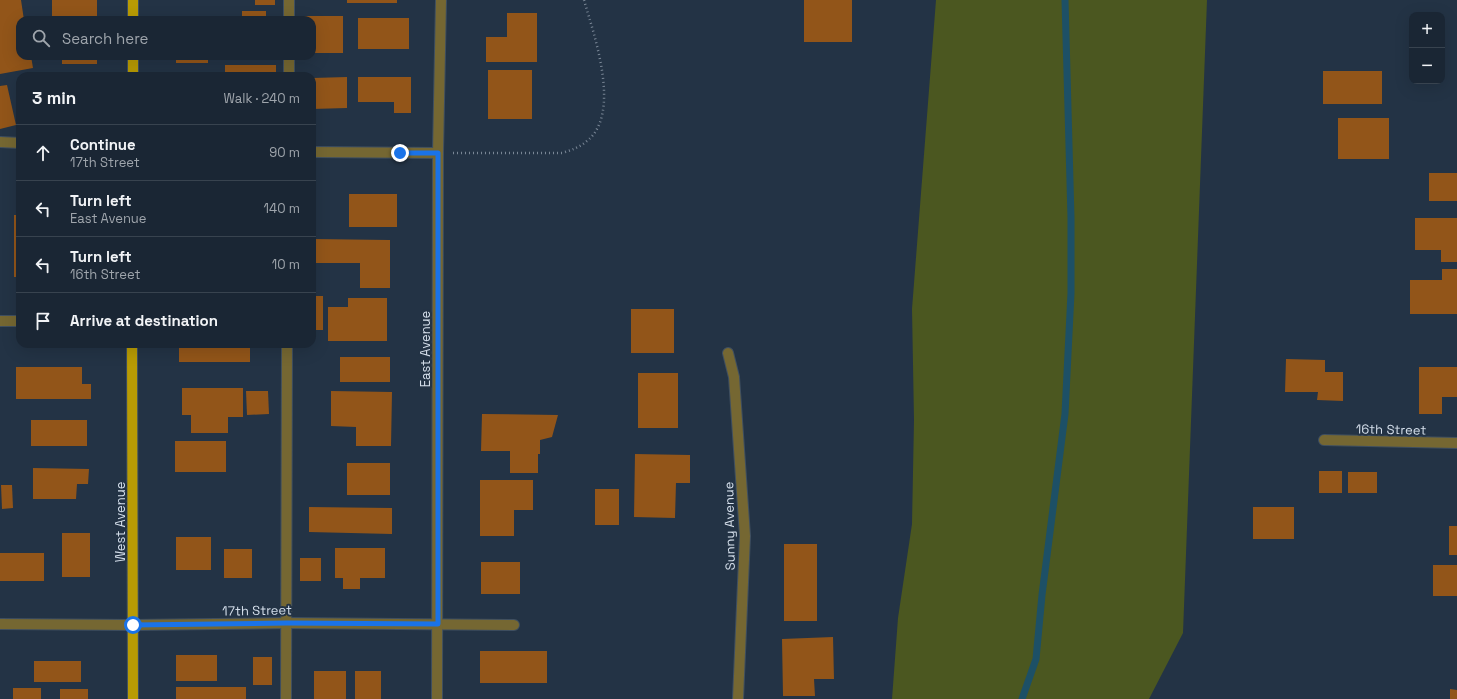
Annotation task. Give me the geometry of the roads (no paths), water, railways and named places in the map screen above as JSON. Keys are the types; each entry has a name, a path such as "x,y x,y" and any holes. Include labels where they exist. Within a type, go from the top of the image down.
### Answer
{"main road":[{"path":"133,0 133,16"},
{"path":"133,60 133,72"},
{"name":"West Avenue","path":"132,348 133,699"}],"street":[{"path":"289,0 289,16"},
{"name":"East Avenue","path":"437,699 438,153 441,0"},
{"path":"288,72 289,60"},
{"path":"0,142 16,143"},
{"path":"316,152 438,153"},
{"path":"0,321 16,321"},
{"path":"286,699 287,348"},
{"name":"Sunny Avenue","path":"728,352 734,377 745,536 738,699"},
{"name":"16th Street","path":"1324,440 1457,443"},
{"name":"17th Street","path":"0,624 133,625 287,623 514,625"}],"waterway":[{"path":"1022,699 1036,659 1042,595 1065,414 1071,293 1071,218 1065,0"}]}
